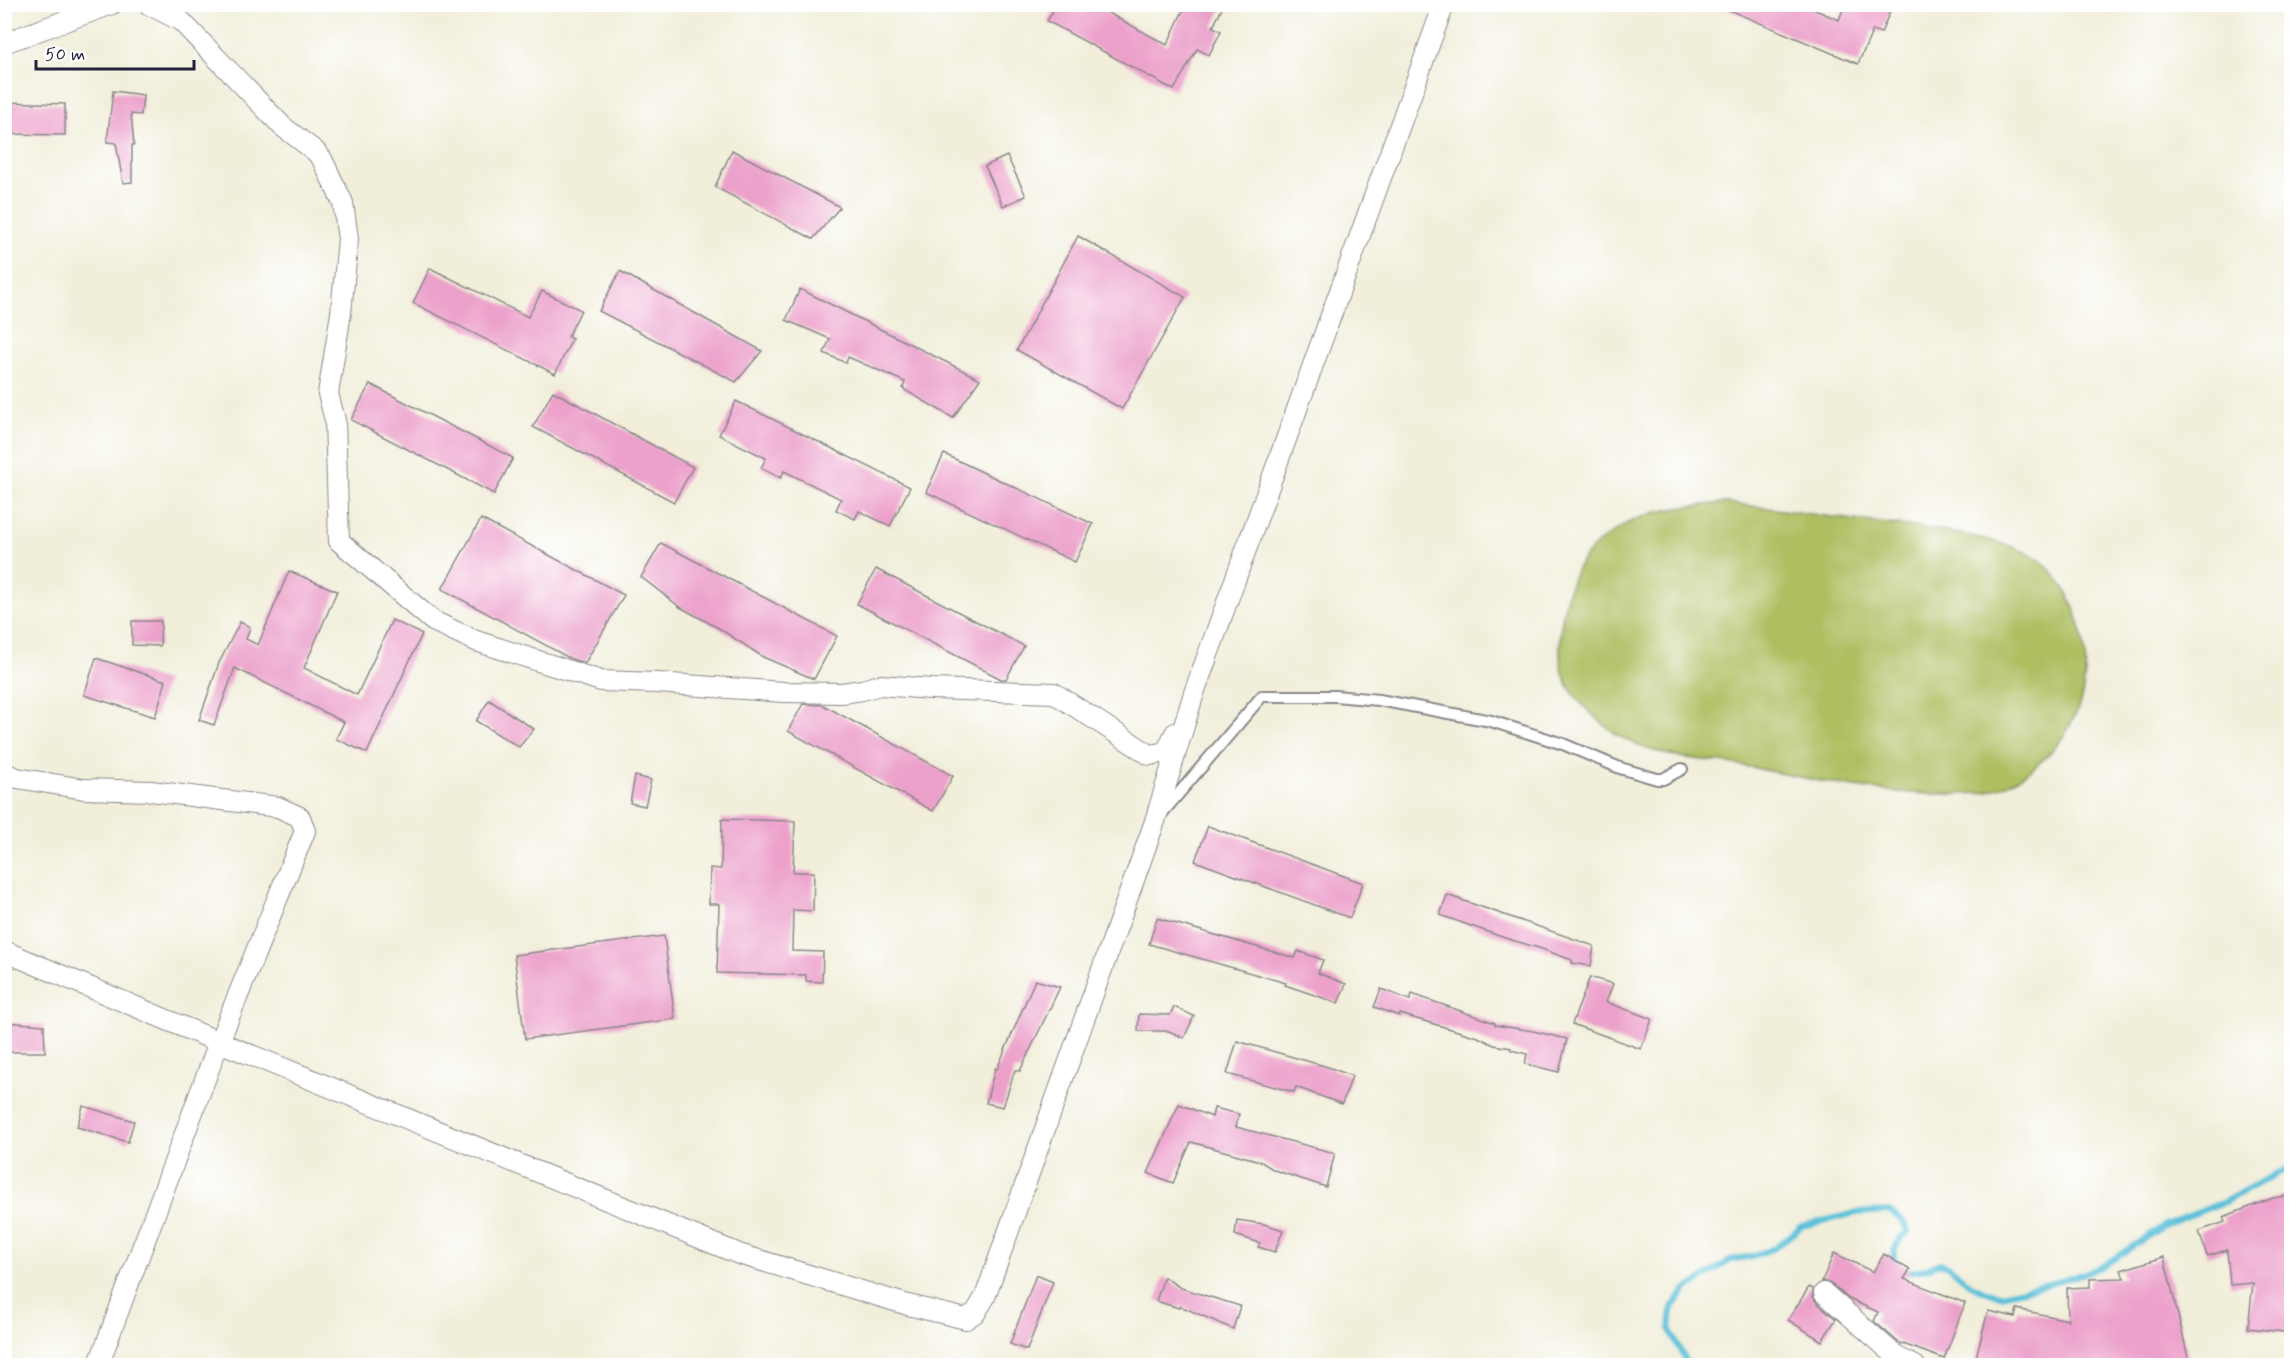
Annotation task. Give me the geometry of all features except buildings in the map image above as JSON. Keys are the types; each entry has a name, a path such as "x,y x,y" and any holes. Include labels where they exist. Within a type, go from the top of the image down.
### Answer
{"street":[{"path":"4,43 112,4"},
{"path":"148,4 181,21 282,126 315,151 322,159 343,203 348,239 341,313 328,394 335,420 339,541 433,621 476,641 601,681 784,692 842,693 880,685 1054,693 1150,755 1166,752 1194,693"},
{"path":"4,951 219,1042 739,1254 908,1305 966,1319 976,1312 986,1297 1155,821 1194,693 1444,4"},
{"path":"4,773 17,778 84,789 151,791 278,807 300,817 305,831 219,1042 98,1365"},
{"path":"1824,1293 1897,1357 1915,1365"}],"lane":[{"path":"1155,821 1262,696 1335,696 1379,700 1491,721 1563,744 1620,768 1657,779 1682,769"}],"green space":[{"path":"1725,503 1977,537 2025,552 2042,562 2065,589 2075,611 2084,645 2085,671 2082,696 2067,731 2046,757 2009,783 1984,792 1949,794 1868,789 1734,764 1679,757 1641,747 1617,735 1580,702 1566,681 1562,668 1560,636 1562,618 1577,570 1584,558 1598,543 1637,519 1674,509"}],"waterway":[{"path":"1690,1366 1670,1330 1672,1307 1686,1290 1730,1260 1752,1256 1775,1248 1802,1226 1856,1213 1889,1211 1902,1220 1908,1231 1895,1249 1894,1260 1899,1271 1920,1270 1940,1263 1948,1266 1971,1285 1986,1292 2001,1295 2061,1281 2101,1267 2165,1225 2224,1202 2292,1168"}]}
